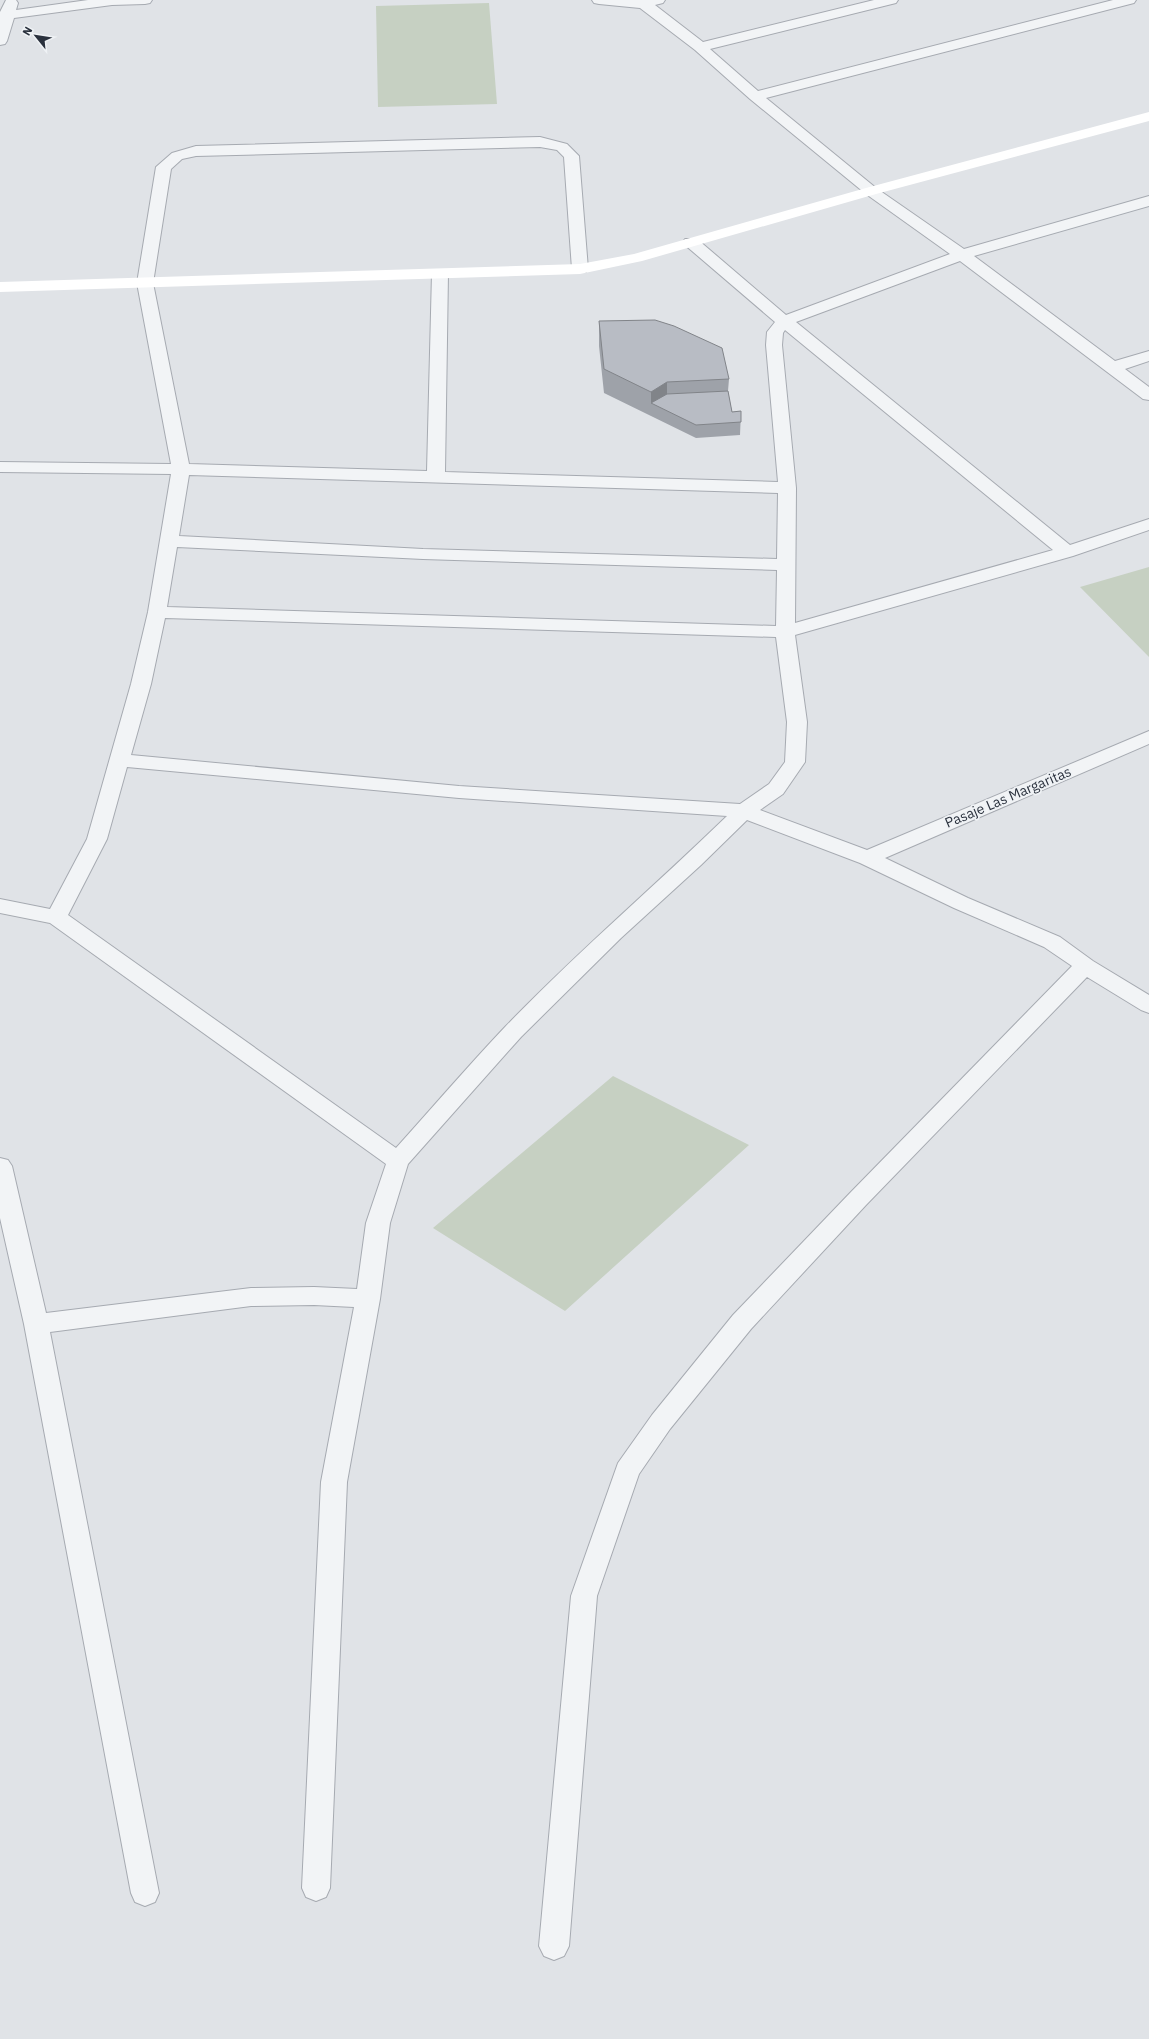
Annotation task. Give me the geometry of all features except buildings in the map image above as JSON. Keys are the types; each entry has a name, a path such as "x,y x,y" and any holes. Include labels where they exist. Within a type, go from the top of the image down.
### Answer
{"street":[{"path":"0,41 4,16 12,0"},
{"path":"4,16 112,1 145,0"},
{"path":"599,0 644,4 660,0"},
{"path":"700,47 891,0"},
{"path":"755,96 1129,0"},
{"path":"644,4 700,47 755,96 872,190 1114,367 1149,395"},
{"path":"0,287 580,269 636,258 872,190 1149,116"},
{"path":"56,917 97,839 141,684 158,612 181,469 145,283 164,167 177,156 196,151 540,142 562,146 571,156 580,269"},
{"path":"316,1888 334,1482 368,1299 378,1223 398,1161 513,1032 613,933 694,860 744,812 776,789 795,762 797,722 785,632 787,488 774,345 775,332 784,321 962,255 1149,202"},
{"path":"691,242 784,321 1067,552"},
{"path":"436,477 440,273"},
{"path":"1114,367 1149,356"},
{"path":"0,467 181,469 787,488"},
{"path":"158,612 785,632 1067,552 1149,524"},
{"path":"170,541 423,554 786,565"},
{"name":"Pasaje Las Margaritas","path":"867,858 1149,737"},
{"path":"119,760 459,792 744,812 867,858 962,903 1052,942 1072,955 1085,966 1149,1005"},
{"path":"0,906 56,917 398,1161"},
{"path":"554,1946 584,1596 627,1470 661,1422 742,1322 858,1199 1085,966"},
{"path":"0,1166 36,1324 145,1893"},
{"path":"36,1324 251,1297 314,1296 368,1299"}],"green space":[{"path":"489,3 497,104 378,107 376,6"},
{"path":"1149,567 1149,657 1080,587"},
{"path":"613,1076 749,1145 565,1311 433,1228"}]}
